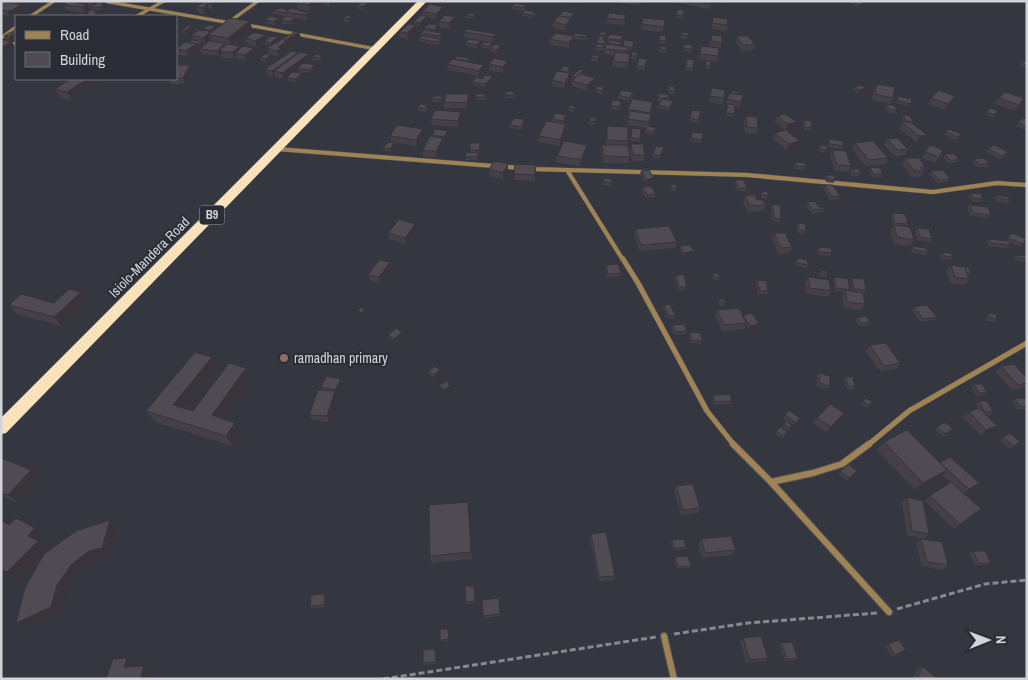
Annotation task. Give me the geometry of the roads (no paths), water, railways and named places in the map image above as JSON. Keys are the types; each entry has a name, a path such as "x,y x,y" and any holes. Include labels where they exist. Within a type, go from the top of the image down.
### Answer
{"highway":[{"name":"Isiolo-Mandera Road","path":"1,428 423,1"}],"street":[{"path":"33,15 54,1"},
{"path":"103,1 237,24"},
{"path":"139,15 164,1"},
{"path":"228,22 258,1"},
{"path":"246,25 376,49"},
{"path":"1,38 15,28"},
{"path":"1,44 15,44"},
{"path":"276,149 517,168 746,175 933,192 997,183 1027,185"},
{"path":"567,170 638,283 707,411 726,437 771,482 889,612"},
{"path":"771,482 813,473 842,464 909,411 1027,343"},
{"path":"664,636 674,679"}],"place":[{"name":"ramadhan primary","path":"284,358"}]}
